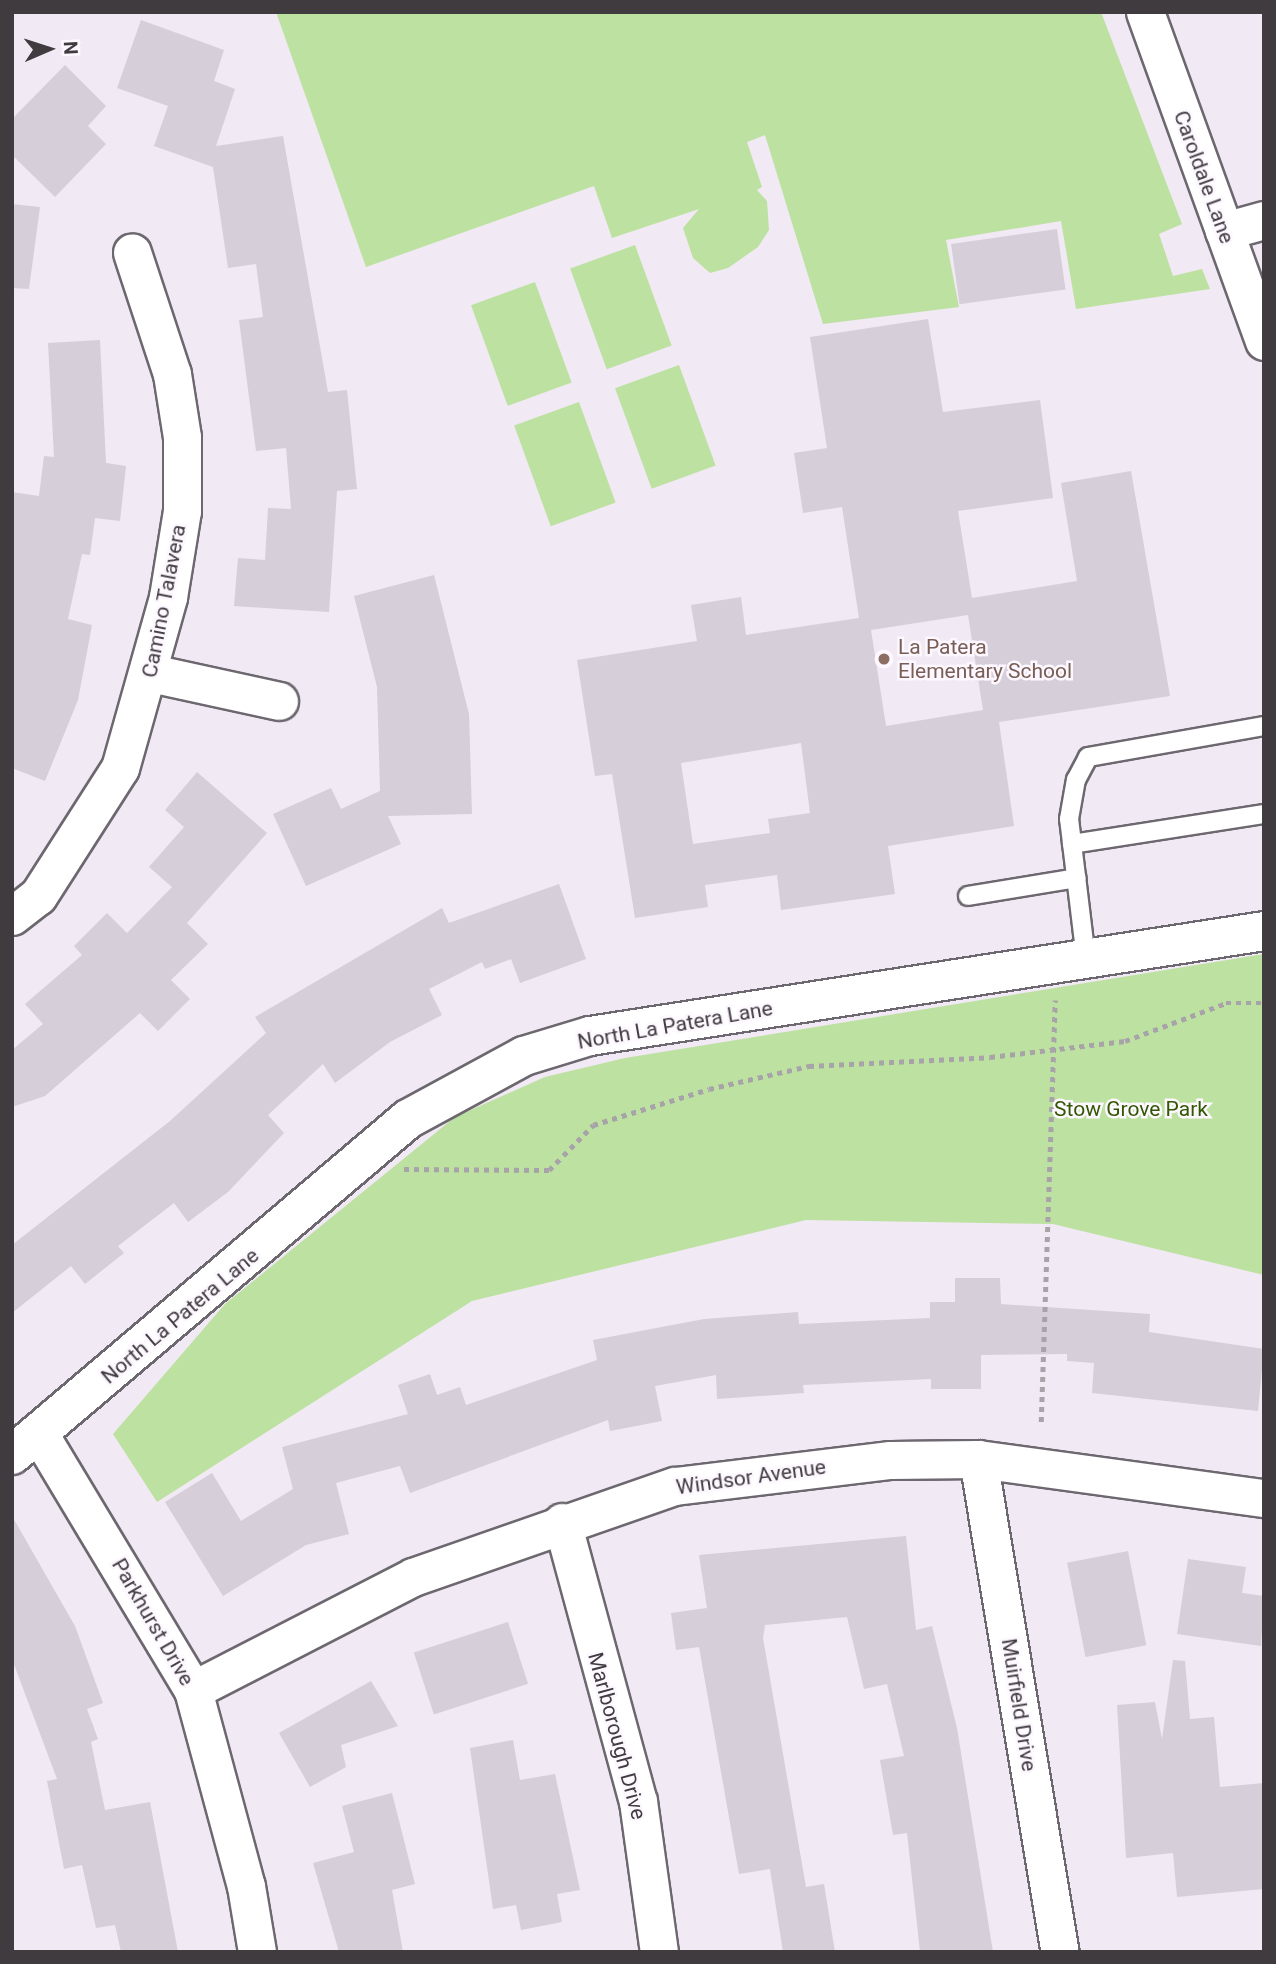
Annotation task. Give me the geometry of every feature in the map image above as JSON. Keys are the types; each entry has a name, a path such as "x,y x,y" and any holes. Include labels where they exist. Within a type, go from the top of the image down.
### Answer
{"street":[{"name":"Caroldale Lane","path":"1145,12 1264,341"},
{"path":"1224,231 1264,220"},
{"name":"Camino Talavera","path":"12,916 38,896 120,768 151,673 181,511 182,437 172,374 132,252"},
{"path":"151,673 279,701"},
{"name":"North La Patera Lane","path":"25,1444 360,1166 408,1119 524,1056 590,1036 1264,931"},
{"name":"Parkhurst Drive","path":"25,1444 193,1690 246,1886 257,1952"},
{"name":"Windsor Avenue","path":"193,1690 413,1577 562,1522 675,1486 890,1460 978,1459 1264,1498"},
{"name":"Muirfield Drive","path":"978,1459 1060,1952"},
{"name":"Marlborough Drive","path":"562,1522 638,1801 659,1952"}],"lane":[{"path":"1070,962 1077,878 1072,844 1076,780 1088,757 1264,726"},
{"path":"1072,844 1264,814"},
{"path":"968,896 1077,878"}],"path":[{"path":"1041,1422 1057,1051 1070,962"},
{"path":"360,1166 500,1174 549,1170 593,1125 709,1088 809,1066 1057,1051 1125,1041 1226,1003 1264,1003"}],"green space":[{"path":"276,12 1101,12 1182,224 1159,234 1173,276 1202,269 1210,289 1076,309 1061,221 946,240 959,307 823,324 765,135 747,142 762,187 757,190 767,201 769,230 758,247 728,268 710,273 693,258 683,228 699,209 612,238 594,186 366,267"},
{"path":"635,245 672,346 607,369 570,269"},
{"path":"535,282 572,383 508,406 471,305"},
{"path":"679,365 716,466 652,489 615,388"},
{"path":"579,402 616,503 551,526 514,426"},
{"name":"Stow Grove Park","path":"1264,954 1264,1275 1053,1224 806,1220 472,1301 157,1502 113,1434 225,1304 455,1117 545,1077 625,1058"}],"building":[{"path":"141,20 224,50 214,81 235,89 216,146 283,136 328,392 347,390 357,489 337,491 329,612 234,606 238,558 265,560 268,508 291,509 286,448 256,451 239,320 263,317 256,264 228,268 213,167 154,146 168,106 117,88"},
{"path":"65,65 106,106 88,126 106,144 55,197 12,155 12,119"},
{"path":"12,204 40,207 29,289 12,288"},
{"path":"1057,229 1065,289 960,304 951,244"},
{"path":"928,319 943,412 1040,400 1053,498 958,511 972,598 1077,581 1061,483 1131,471 1170,696 999,722 1014,826 888,846 895,894 781,910 777,875 705,885 708,907 635,918 612,774 595,776 577,660 697,641 691,605 741,597 746,635 859,618 842,507 803,513 794,453 827,448 810,337","holes":["968,615 983,710 886,726 871,630","801,743 810,813 768,819 770,833 693,844 681,763"]},
{"path":"100,340 106,463 126,466 120,521 95,518 90,555 82,554 68,619 92,625 78,700 45,781 12,768 12,492 39,496 44,456 54,457 48,343"},
{"path":"434,575 469,714 472,814 388,816 401,844 306,886 273,814 331,788 341,809 380,791 377,687 354,596"},
{"path":"197,772 267,833 187,923 208,944 171,980 190,999 158,1031 140,1013 45,1096 12,1107 12,1050 43,1024 25,1004 82,955 74,946 107,913 127,933 172,887 149,867 184,827 165,810"},
{"path":"559,884 586,959 520,983 511,959 485,969 482,962 429,989 442,1015 390,1042 335,1083 323,1064 268,1115 284,1133 228,1192 188,1222 174,1203 118,1246 124,1253 85,1284 71,1266 12,1313 12,1245 170,1121 266,1033 255,1017 442,908 449,923"},
{"path":"955,1278 1000,1278 1001,1304 1150,1314 1149,1332 1264,1349 1258,1411 1092,1393 1094,1363 1067,1361 1067,1354 981,1355 981,1389 931,1389 931,1379 803,1385 804,1393 717,1399 716,1375 655,1386 662,1421 610,1431 608,1420 410,1493 400,1466 336,1483 349,1534 306,1545 223,1596 165,1502 212,1473 241,1521 293,1489 282,1447 408,1414 398,1385 430,1374 437,1395 460,1387 466,1405 597,1360 593,1340 704,1319 798,1312 799,1324 930,1318 930,1302 955,1302"},
{"path":"12,1516 75,1626 103,1703 87,1709 98,1739 91,1742 105,1810 150,1802 178,1952 121,1952 115,1925 96,1928 82,1865 64,1869 47,1781 57,1779 12,1659"},
{"path":"906,1536 916,1630 932,1626 957,1728 993,1952 920,1952 907,1833 893,1835 880,1760 904,1756 887,1684 864,1689 847,1617 765,1625 763,1638 806,1887 824,1884 835,1952 783,1952 770,1869 739,1874 699,1647 676,1650 671,1613 707,1608 699,1555"},
{"path":"1128,1551 1146,1645 1085,1657 1067,1563"},
{"path":"1188,1559 1246,1567 1242,1593 1264,1596 1261,1646 1177,1634"},
{"path":"508,1622 528,1684 434,1714 414,1653"},
{"path":"1173,1660 1185,1661 1190,1719 1214,1717 1220,1787 1264,1783 1264,1889 1177,1897 1173,1853 1126,1858 1117,1705 1155,1702 1162,1739"},
{"path":"371,1681 398,1726 341,1745 346,1767 310,1787 279,1733"},
{"path":"513,1740 520,1780 555,1774 580,1890 557,1894 562,1922 521,1930 516,1905 493,1909 470,1748"},
{"path":"392,1793 415,1884 392,1890 403,1952 339,1952 313,1863 354,1852 342,1806"}],"place":[{"name":"La Patera Elementary School","path":"884,659"}]}
